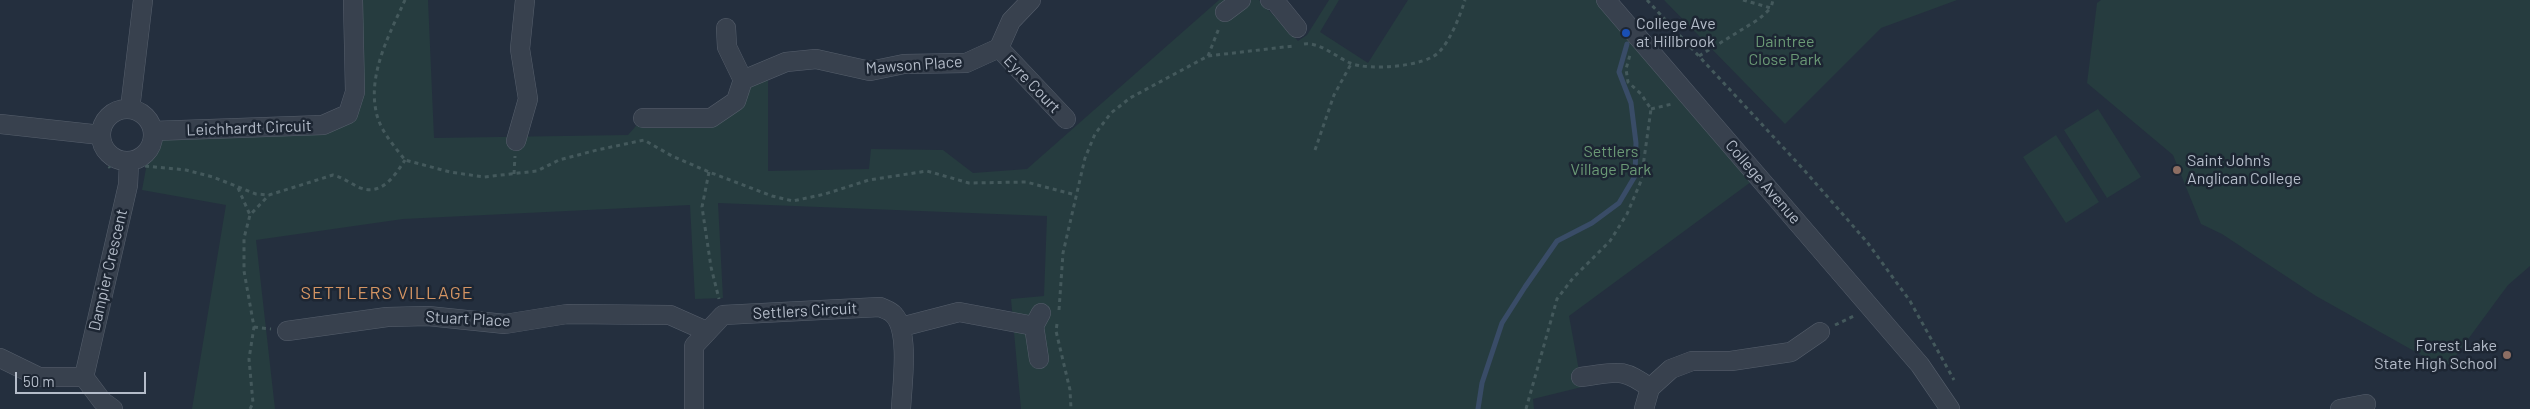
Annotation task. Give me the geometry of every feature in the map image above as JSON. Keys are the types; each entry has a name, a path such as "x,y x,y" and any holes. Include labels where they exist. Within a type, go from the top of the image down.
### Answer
{"street":[{"path":"130,109 143,0"},
{"name":"Leichhardt Circuit","path":"153,132 323,125 348,114 355,92 353,0"},
{"path":"516,141 528,99 520,49 525,0"},
{"path":"999,48 1011,20 1031,0"},
{"path":"1225,12 1241,0"},
{"path":"1270,0 1275,2 1297,28"},
{"name":"College Avenue","path":"1606,0 1920,365 1950,409"},
{"path":"643,118 711,118 736,100 743,80 727,47 726,28"},
{"name":"Mawson Place","path":"743,80 786,62 816,59 870,71 904,64 966,63 999,48"},
{"name":"Eyre Court","path":"999,48 1066,119"},
{"path":"0,124 97,143 113,157 129,165 148,151 152,143 153,132 145,115 130,109 116,111 106,119 97,143"},
{"name":"Dampier Crescent","path":"84,377 128,185 129,165"},
{"name":"Settlers Circuit","path":"723,315 880,307 894,314 901,327"},
{"path":"902,409 904,347 901,327 959,312 1048,318 1039,359"},
{"name":"Stuart Place","path":"287,331 386,317 428,316 505,324 576,314 670,315 706,331"},
{"path":"694,409 694,346 723,315"},
{"path":"1644,409 1650,388 1671,369 1692,361 1731,361 1791,352 1820,332"},
{"path":"0,358 39,377 84,377 102,401 113,409"},
{"name":"College Avenue","path":"1920,365 1939,409"},
{"path":"1581,377 1622,372 1634,376 1650,388"},
{"path":"2340,409 2366,404"}],"path":[{"path":"405,0 385,43 377,70 375,109 385,131 405,160 450,172 484,177 537,171 559,160 644,140 672,156 709,172 772,196 793,201 825,194 870,180 928,171 969,183 1026,182 1076,195"},
{"path":"1071,409 1070,390 1056,330 1048,318 1085,158 1095,134 1111,113 1130,98 1208,56 1312,44 1351,64 1373,69 1430,59 1440,52 1464,0"},
{"path":"1647,0 1805,171 1867,242 1910,301 1956,384"},
{"path":"1743,0 1771,8"},
{"path":"1699,56 1760,19 1771,8 1773,0"},
{"path":"1208,56 1225,12"},
{"path":"1526,409 1557,299 1573,278 1610,240 1627,214 1641,181 1651,109 1641,94 1628,82 1626,69 1632,50"},
{"path":"1315,150 1334,95 1351,64"},
{"path":"1651,109 1679,102"},
{"path":"97,143 111,170 129,165 186,170 213,177 256,194 269,195 333,176 366,190 375,190 392,180 405,160"},
{"path":"709,172 702,207 711,267 723,315"},
{"path":"238,187 250,215"},
{"path":"250,409 253,403 249,359 254,327 244,271 244,238 250,215 269,195"}],"green space":[{"name":"Settlers Village Park","path":"353,0 428,0 434,138 628,135 643,118 711,118 743,80 768,80 768,171 869,169 871,149 943,150 973,173 1027,169 1219,0 1259,0 1298,41 1307,35 1329,0 1339,0 1320,32 1368,63 1408,0 1598,0 1759,176 1569,316 1582,387 1533,399 1534,409 1021,409 1011,299 1044,296 1047,216 718,203 723,298 695,299 690,205 403,219 256,240 275,409 192,409 226,205 142,190 153,131 348,114"},
{"name":"Daintree Close Park","path":"1664,0 1957,0 1881,28 1785,124"},
{"path":"2101,0 2530,0 2530,266 2508,285 2446,369 2316,296 2222,234 2201,224 2173,155 2087,83 2097,3"},
{"path":"2098,109 2141,177 2107,198 2064,130"},
{"path":"2056,135 2099,202 2066,223 2023,157"}],"waterway":[{"path":"1478,409 1482,383 1502,323 1525,287 1557,241 1592,223 1619,203 1635,176 1636,143 1631,103 1619,72 1627,44"}],"place":[{"name":"College Ave at Hillbrook","path":"1626,33"},
{"name":"Saint John's Anglican College","path":"2177,170"},
{"name":"Forest Lake State High School","path":"2507,355"}],"district":[{"name":"SETTLERS VILLAGE","path":"387,293"}]}
